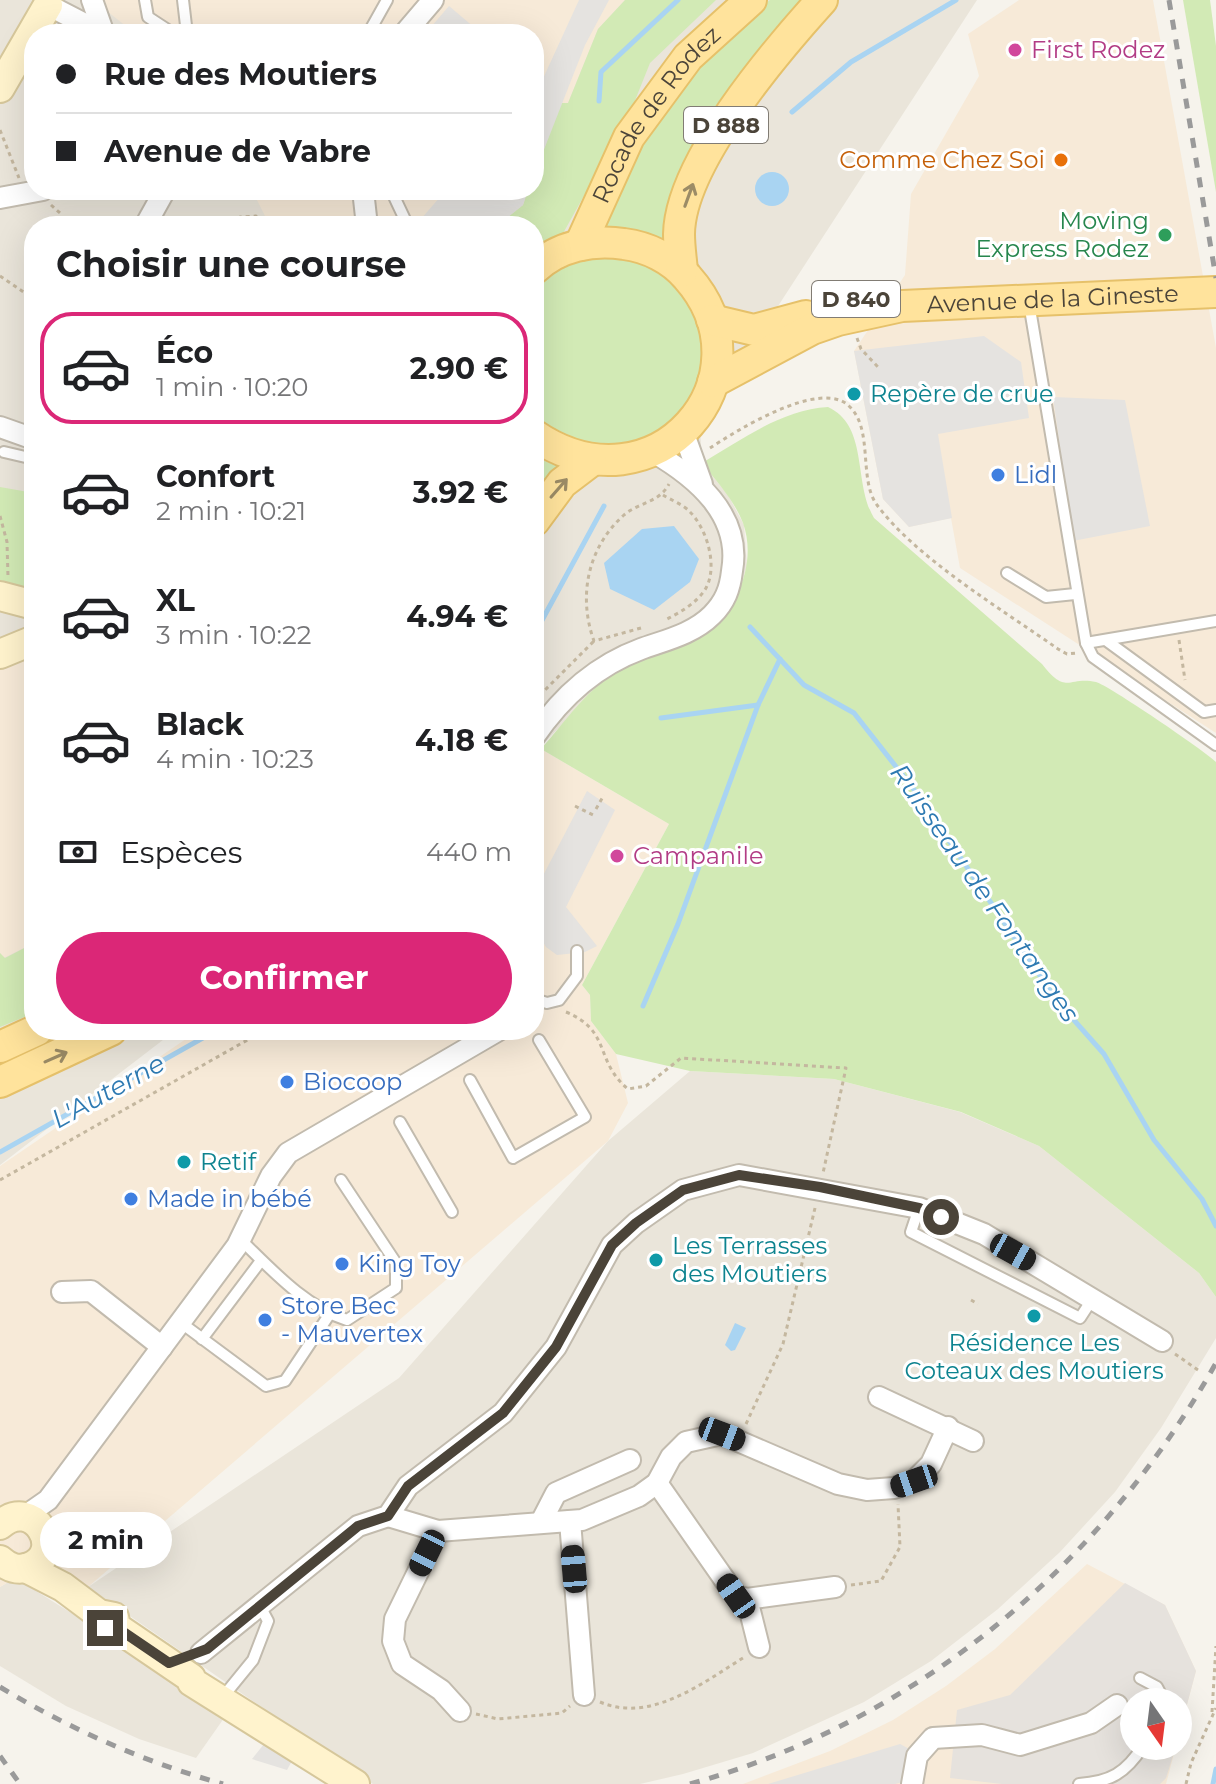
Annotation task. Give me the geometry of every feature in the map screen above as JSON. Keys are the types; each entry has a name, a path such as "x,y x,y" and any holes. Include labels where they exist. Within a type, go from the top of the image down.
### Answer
{"main road":[{"name":"Rocade de Rodez","path":"580,245 629,137 688,57 751,0"},
{"name":"D 888","path":"682,271 679,233 687,195 708,154 770,58 822,0"},
{"path":"32,24 50,2"},
{"path":"37,24 50,2"},
{"path":"0,62 24,33"},
{"path":"0,88 24,47"},
{"path":"544,262 580,245 607,241 634,245 660,255 682,271 700,294 712,320 716,341 713,382 685,452 653,452 612,462 591,461 561,452 544,441"},
{"name":"Avenue de la Gineste","path":"712,320 754,330 770,329 852,300 900,292 1216,283"},
{"name":"Avenue de la Gineste","path":"713,382 838,320 902,306 1216,292"},
{"path":"544,507 562,483 591,461"},
{"path":"3,591 24,600"},
{"path":"0,654 24,644"},
{"path":"0,1047 24,1036"},
{"path":"0,1082 90,1040"},
{"path":"21,1516 46,1537 16,1566 63,1587 108,1621 195,1675 355,1784"}],"street":[{"path":"92,0 100,24"},
{"path":"413,24 433,0"},
{"path":"50,2 87,24"},
{"path":"0,198 24,194"},
{"path":"5,428 24,435"},
{"path":"544,722 592,674 639,650 694,629 725,600 734,562 733,546 718,507 703,487 685,452"},
{"path":"21,1516 162,1347 240,1239 271,1176 288,1153 482,1040"},
{"path":"388,1516 408,1486 503,1413 556,1347 612,1245 636,1223 683,1190 739,1175 820,1187 919,1208 984,1234 1162,1341"},
{"path":"62,1292 91,1291 162,1347"},
{"path":"879,1397 973,1441"},
{"path":"195,1675 260,1606 358,1526 388,1516 438,1531 570,1521 639,1496 657,1483 671,1457 686,1442 722,1434 838,1484 867,1490 894,1488 914,1481 931,1464 948,1427"},
{"path":"541,1522 556,1493 630,1460"},
{"path":"657,1483 736,1596 747,1599 835,1587"},
{"path":"570,1521 584,1695"},
{"path":"438,1531 395,1619 393,1641 402,1664 441,1690 460,1711"},
{"path":"747,1599 759,1647"},
{"path":"912,1784 917,1756 933,1738 982,1735 1020,1745 1091,1723 1117,1705"}],"lane":[{"path":"145,0 148,17 159,24"},
{"path":"183,0 186,24"},
{"path":"374,24 387,0"},
{"path":"1029,301 1075,594 1088,647 1216,745"},
{"path":"5,428 2,452 24,457"},
{"path":"1007,573 1046,597 1075,594"},
{"path":"1088,647 1216,621"},
{"path":"1107,641 1204,712 1216,710"},
{"path":"544,1002 559,1000 577,976 577,951"},
{"path":"470,1080 513,1158 585,1117 539,1040"},
{"path":"400,1122 452,1212"},
{"path":"240,1239 260,1262 329,1315 347,1320 396,1288 396,1263 341,1180"},
{"path":"919,1208 911,1232 1080,1318 1093,1298"},
{"path":"202,1339 260,1262"},
{"path":"180,1322 266,1386 285,1381 329,1315"},
{"path":"195,1675 253,1660 268,1621 260,1606"},
{"path":"1140,1678 1158,1688"},
{"path":"1079,1784 1097,1783 1129,1768 1134,1760"}],"path":[{"path":"0,276 24,292"},
{"path":"594,641 584,614 584,588 602,543 625,514 663,495 685,452 752,420 808,401 833,399 849,405 857,419 875,502 902,532 1058,649 1067,654 1088,647"},
{"path":"659,624 685,610 707,587 711,560 705,537 690,511 663,495"},
{"path":"0,516 10,566 3,591"},
{"path":"544,691 594,641 646,627"},
{"path":"1177,629 1187,700"},
{"path":"596,809 604,795"},
{"path":"575,806 593,815"},
{"path":"563,1011 587,1021 596,1031 597,1041 619,1082 628,1089 646,1086 681,1058 846,1068 783,1344 746,1424"},
{"path":"0,1180 247,1040"},
{"path":"971,1300 978,1304"},
{"path":"1162,1341 1198,1370"},
{"path":"835,1587 881,1581 900,1547 900,1512 894,1488"},
{"path":"1186,1784 1212,1712 1216,1646"},
{"path":"460,1711 498,1719 562,1713 584,1695 616,1709 658,1706 759,1647"},
{"path":"1212,1712 1216,1708"}],"shaded area":[{"path":"0,0 977,0 700,426 702,463 728,495 744,525 747,566 736,602 706,634 619,670 600,684 544,743 544,216 24,216 24,1040 163,1040 0,1165"},
{"path":"99,0 625,0 598,29 568,103 561,104 544,149 544,24 123,24 98,4"},
{"path":"579,0 609,0 585,45 544,150 544,76"},
{"path":"1019,0 1153,0 1216,348 1216,733 960,568 951,518 909,527 883,499 854,351 905,275 911,194 979,76 968,34"},
{"path":"449,6 470,24 434,24"},
{"path":"257,200 519,200 506,216 265,216"},
{"path":"437,200 525,200 509,216 424,216"},
{"path":"984,336 1021,362 1029,418 938,434 952,518 909,527 883,499 854,351"},
{"path":"1053,397 1125,400 1150,526 1073,541"},
{"path":"24,650 24,948 4,958 0,953 0,663"},
{"path":"544,751 669,824 582,985 590,995 591,1021 616,1054 628,1103 608,1141 88,1587 15,1578 0,1587 0,1166 184,1040 544,1040"},
{"path":"587,791 615,810 566,907 597,946 585,952 557,955 546,947 544,874"},
{"path":"690,1071 834,1079 960,1112 1039,1146 1199,1273 1216,1297 1216,1338 1161,1428 1115,1492 1060,1552 998,1609 931,1661 864,1702 753,1753 683,1774 640,1784 373,1784 88,1587 399,1378 608,1141"},
{"path":"1087,1564 1165,1605 1196,1671 1191,1688 1120,1688 1120,1760 1172,1760 1166,1784 743,1784 830,1751 893,1720 995,1649"},
{"path":"15,1578 229,1711 196,1758 139,1739 66,1706 0,1666 0,1587"},
{"path":"1125,1583 1165,1605 1196,1671 1191,1688 1120,1688 1120,1760 1172,1760 1166,1778 1160,1784 1002,1784 950,1778 957,1710 1010,1695"},
{"path":"268,1739 293,1759 287,1770 252,1759"},
{"path":"900,1744 911,1750 906,1781 895,1784 768,1784"}],"green space":[{"path":"625,0 716,0 650,63 630,113 561,237 544,243 544,216 509,216 525,200 544,200 544,148 561,103 568,103 598,29"},
{"path":"770,0 812,0 667,244 644,234 603,227 633,162 671,102 717,48"},
{"path":"1183,0 1210,0 1216,46 1216,192"},
{"path":"611,252 660,268 694,306 705,355 691,404 648,443 591,452 544,428 544,274 561,261"},
{"path":"828,407 850,427 874,518 1050,674 1063,682 1087,681 1104,686 1216,762 1216,1297 1199,1273 1039,1146 961,1112 834,1079 690,1071 616,1054 591,1021 590,995 582,985 669,824 544,751 544,745 576,707 607,678 697,639 728,610 746,568 747,538 735,507 702,463 778,420"},
{"path":"544,461 563,468 544,491"},
{"path":"0,487 24,491 24,590 0,584"},
{"path":"24,948 24,1017 0,1027 0,953 5,958"}],"water":[{"path":"772,172 784,177 789,189 784,201 772,206 760,201 755,189 760,177"},
{"path":"674,526 699,559 690,582 654,610 610,589 604,563 642,529"},
{"path":"735,1323 746,1328 735,1350 731,1351 725,1345"}],"waterway":[{"name":"L'Auterne","path":"599,101 601,72 678,0"},
{"path":"792,112 851,62 956,0"},
{"name":"L'Auterne","path":"544,617 604,506"},
{"name":"Ruisseau de Fontanges","path":"750,627 804,685 854,713 919,796 1057,1001 1104,1054 1154,1140 1202,1199 1216,1226"},
{"path":"643,1006 678,924 758,705 780,659"},
{"path":"661,718 758,705"},
{"name":"L'Auterne","path":"0,1152 199,1040"},
{"name":"Ruisseau de Fontanges","path":"1213,1784 1216,1769"}],"railway":[{"path":"1169,0 1216,278"},
{"path":"690,1784 773,1756 852,1720 926,1677 995,1626 1059,1569 1117,1506 1170,1437 1216,1363"},
{"path":"0,1687 108,1743 223,1784"},
{"path":"0,1756 20,1784"}],"place":[{"name":"First Rodez","path":"1015,50"},
{"name":"Comme Chez Soi","path":"1061,160"},
{"name":"Moving Express Rodez","path":"1165,235"},
{"name":"Repère de crue","path":"854,394"},
{"name":"Lidl","path":"998,475"},
{"name":"Campanile","path":"617,856"},
{"name":"Biocoop","path":"287,1082"},
{"name":"Retif","path":"184,1162"},
{"name":"Made in bébé","path":"131,1199"},
{"name":"Les Terrasses des Moutiers","path":"656,1260"},
{"name":"King Toy","path":"342,1264"},
{"name":"Résidence Les Coteaux des Moutiers","path":"1034,1316"},
{"name":"Store Bec - Mauvertex","path":"265,1320"}],"route":[{"path":"105,1628 99,1614 114,1617 116,1627 169,1663 201,1653 358,1526 388,1516 408,1486 503,1413 556,1347 594,1272 612,1245 636,1223 683,1190 739,1175 820,1187 919,1208 941,1217"}]}
